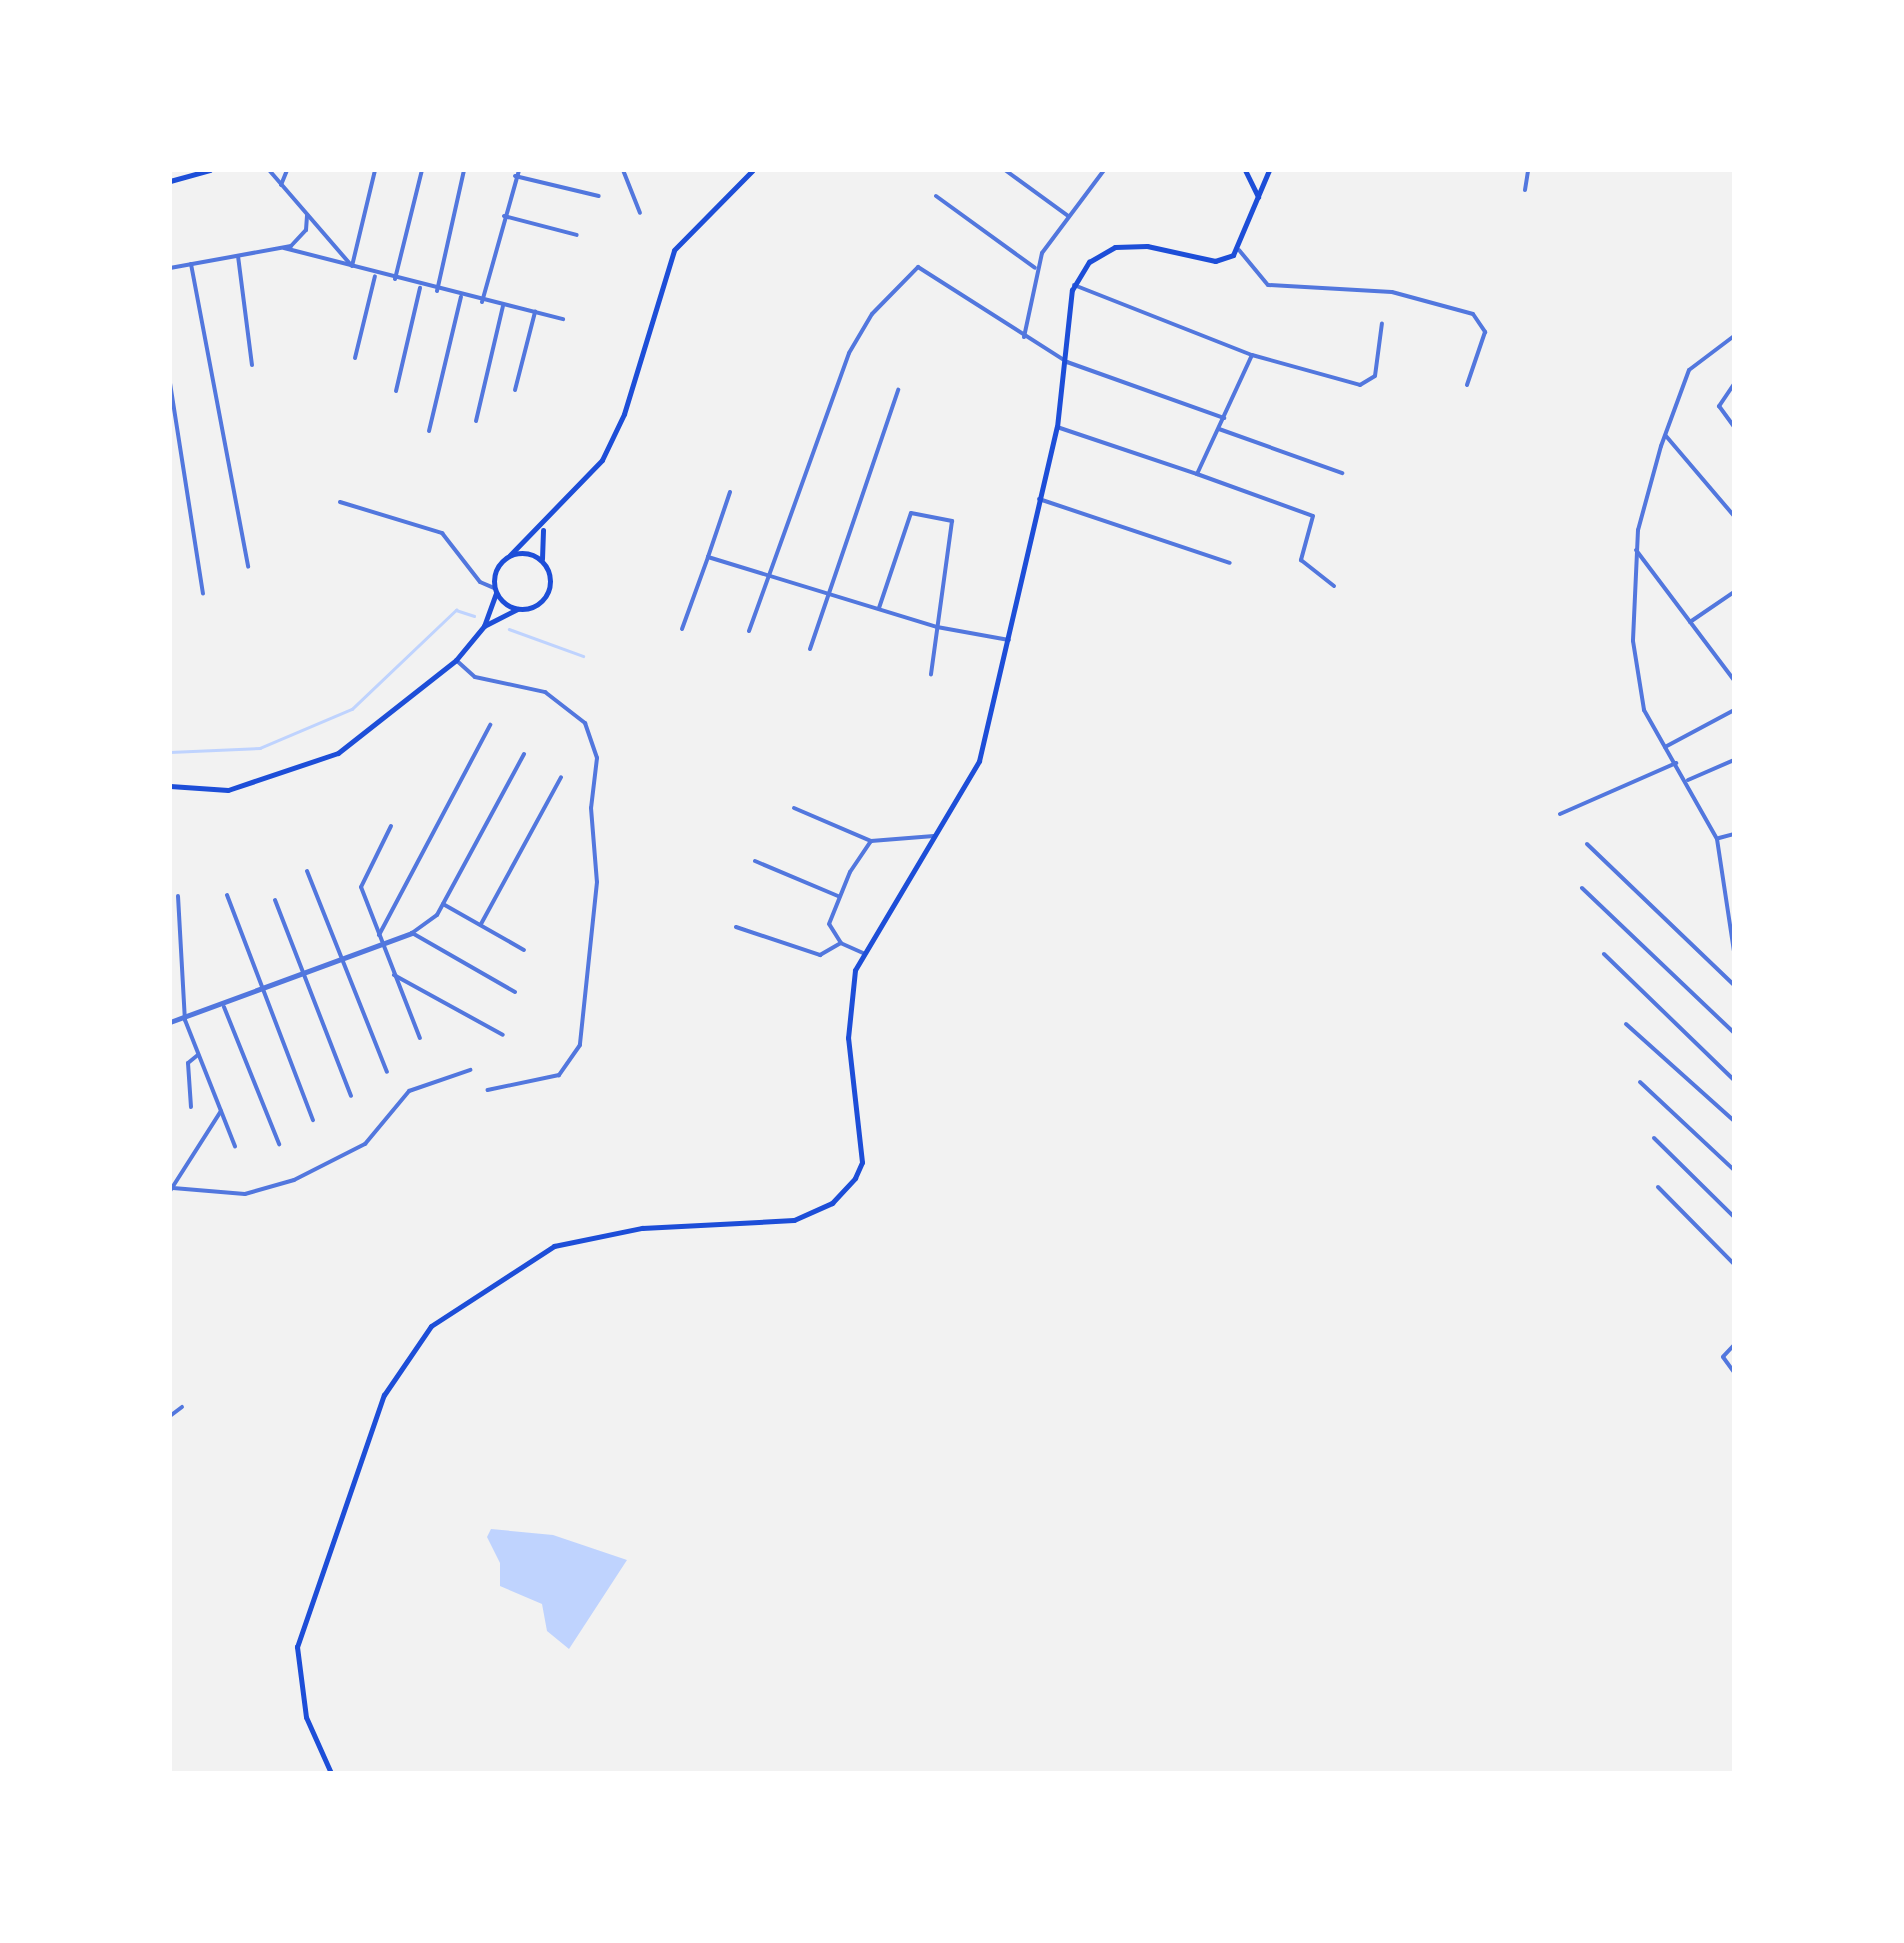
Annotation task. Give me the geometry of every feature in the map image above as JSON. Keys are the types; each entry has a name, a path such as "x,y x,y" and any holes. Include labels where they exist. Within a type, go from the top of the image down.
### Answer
{"main road":[{"path":"170,181 209,170"},
{"path":"170,786 228,790 327,758 456,660 484,626 495,591 494,575 510,555 544,527 612,442 674,250 703,213 753,170"},
{"path":"1245,170 1255,209"},
{"path":"331,1773 306,1717 295,1662 387,1389 446,1312 554,1246 642,1228 794,1220 846,1191 862,1162 848,1038 853,981 863,953 979,761 1057,427 1074,285 1088,262 1126,244 1215,261 1239,250 1268,170"},
{"path":"1249,188 1260,194"},
{"path":"484,626 518,609 536,605 547,593 550,576 542,560 544,527"},
{"path":"510,555 542,560"},
{"path":"495,591 518,609"}],"street":[{"path":"270,170 352,266"},
{"path":"282,185 287,170"},
{"path":"352,266 374,170"},
{"path":"395,280 422,170"},
{"path":"437,291 464,170"},
{"path":"482,302 515,176 520,170"},
{"path":"623,170 640,214"},
{"path":"1005,170 1068,216"},
{"path":"1024,337 1035,268 1104,170"},
{"path":"1525,190 1528,170"},
{"path":"515,176 599,196"},
{"path":"936,196 1035,268"},
{"path":"170,268 284,248 302,236 307,215"},
{"path":"504,216 577,235"},
{"path":"284,248 437,291 563,320"},
{"path":"1239,250 1268,285 1392,292 1473,314 1485,332 1467,385"},
{"path":"238,256 252,365"},
{"path":"191,264 248,567"},
{"path":"749,631 849,353 898,283 918,267 930,270 1066,362 1224,418"},
{"path":"354,358 376,274"},
{"path":"1074,285 1252,355 1364,384 1376,376 1382,324"},
{"path":"396,390 420,286"},
{"path":"428,431 461,297"},
{"path":"476,421 503,306"},
{"path":"515,390 535,312"},
{"path":"1734,336 1689,370 1665,435 1636,550 1637,685 1665,747 1717,839 1734,952"},
{"path":"1197,474 1252,355"},
{"path":"170,383 203,593"},
{"path":"1734,384 1720,406 1734,427"},
{"path":"810,650 825,594 898,390"},
{"path":"1057,427 1314,516 1301,560 1334,586"},
{"path":"1219,428 1342,473"},
{"path":"1665,435 1734,516"},
{"path":"682,630 730,492"},
{"path":"1040,498 1230,563"},
{"path":"340,502 442,533 480,582 495,591"},
{"path":"879,608 907,523 919,511 955,525 931,675"},
{"path":"1636,550 1734,680"},
{"path":"708,557 938,626 1009,640"},
{"path":"1690,622 1734,592"},
{"path":"456,660 482,680 545,692 584,722 597,758 591,808 597,882 580,1045 559,1075 488,1090"},
{"path":"1665,747 1734,710"},
{"path":"379,935 490,725"},
{"path":"170,1022 224,1007 412,933 444,904 524,754"},
{"path":"1687,781 1734,760"},
{"path":"1560,814 1676,763"},
{"path":"481,924 561,776"},
{"path":"794,808 871,841 935,836"},
{"path":"391,826 362,880 382,944 420,1038"},
{"path":"1717,839 1734,834"},
{"path":"863,953 841,943 829,924 838,896 871,841"},
{"path":"1587,844 1734,985"},
{"path":"755,861 838,896"},
{"path":"307,871 387,1072"},
{"path":"1582,888 1734,1033"},
{"path":"227,895 313,1120"},
{"path":"178,896 185,1020 235,1146"},
{"path":"276,900 351,1096"},
{"path":"444,904 524,950"},
{"path":"736,927 820,955 841,943"},
{"path":"412,933 514,992"},
{"path":"1604,954 1734,1080"},
{"path":"394,975 503,1035"},
{"path":"224,1007 279,1144"},
{"path":"1626,1024 1734,1122"},
{"path":"191,1107 188,1063 198,1054"},
{"path":"222,1111 172,1190 245,1194 294,1180 365,1144 409,1091 470,1070"},
{"path":"1640,1082 1734,1170"},
{"path":"1654,1138 1734,1217"},
{"path":"1658,1187 1734,1264"},
{"path":"1734,1345 1723,1359 1734,1372"},
{"path":"170,1416 182,1407"}],"water":[{"path":"491,1529 553,1535 627,1560 569,1649 547,1631 542,1604 500,1586 500,1563 487,1537"}],"waterway":[{"path":"170,752 260,748 352,709 456,610 474,616"},
{"path":"509,629 583,656"}]}
